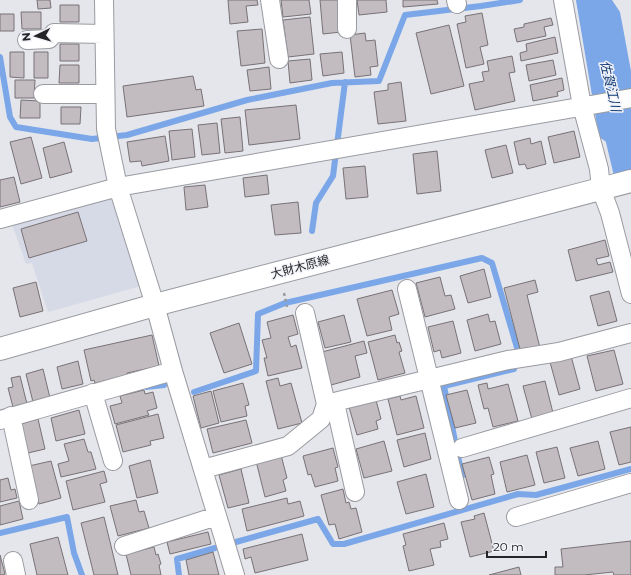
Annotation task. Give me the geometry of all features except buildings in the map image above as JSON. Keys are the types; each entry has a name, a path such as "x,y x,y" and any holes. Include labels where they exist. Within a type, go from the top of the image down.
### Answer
{"street":[{"path":"104,0 107,137 118,187 155,305 173,371 235,575"},
{"path":"270,0 279,59"},
{"path":"347,0 347,29"},
{"path":"563,0 582,106 599,169 601,189 610,213 631,294"},
{"path":"27,40 49,39 54,33 104,34"},
{"path":"43,94 105,94"},
{"path":"0,219 118,187 631,98"},
{"name":"大財木原線","path":"0,349 155,305 631,181"},
{"path":"407,289 459,500"},
{"path":"296,312 330,404 355,492"},
{"path":"203,469 288,446 321,419 330,404 508,360 559,352 631,333"},
{"path":"29,500 6,418 173,371"},
{"path":"94,393 113,461"},
{"path":"462,448 631,398"},
{"path":"516,516 631,483"},
{"path":"124,546 217,516"}],"path":[{"path":"284,293 296,312"}],"shaded area":[{"path":"111,197 141,286 48,312 32,263 26,264 12,224"}],"water":[{"path":"576,0 612,0 620,12 631,71 630,139 608,143 599,137"}],"waterway":[{"path":"0,57 10,117 16,127 92,139 127,135 247,100 332,83 379,81 405,15 520,0"},
{"name":"佐賀江川","path":"594,0 606,67 631,172"},
{"path":"312,231 316,203 333,176 345,82"},
{"path":"194,392 256,371 258,314 285,303 482,258 492,263 518,351"},
{"path":"462,476 444,386 514,369"},
{"path":"146,387 164,385"},
{"path":"236,542 318,519 333,544 344,544 518,494 536,495 631,469"},
{"path":"0,533 67,517 74,553 82,575"},
{"path":"179,575 177,559 215,548"}]}
